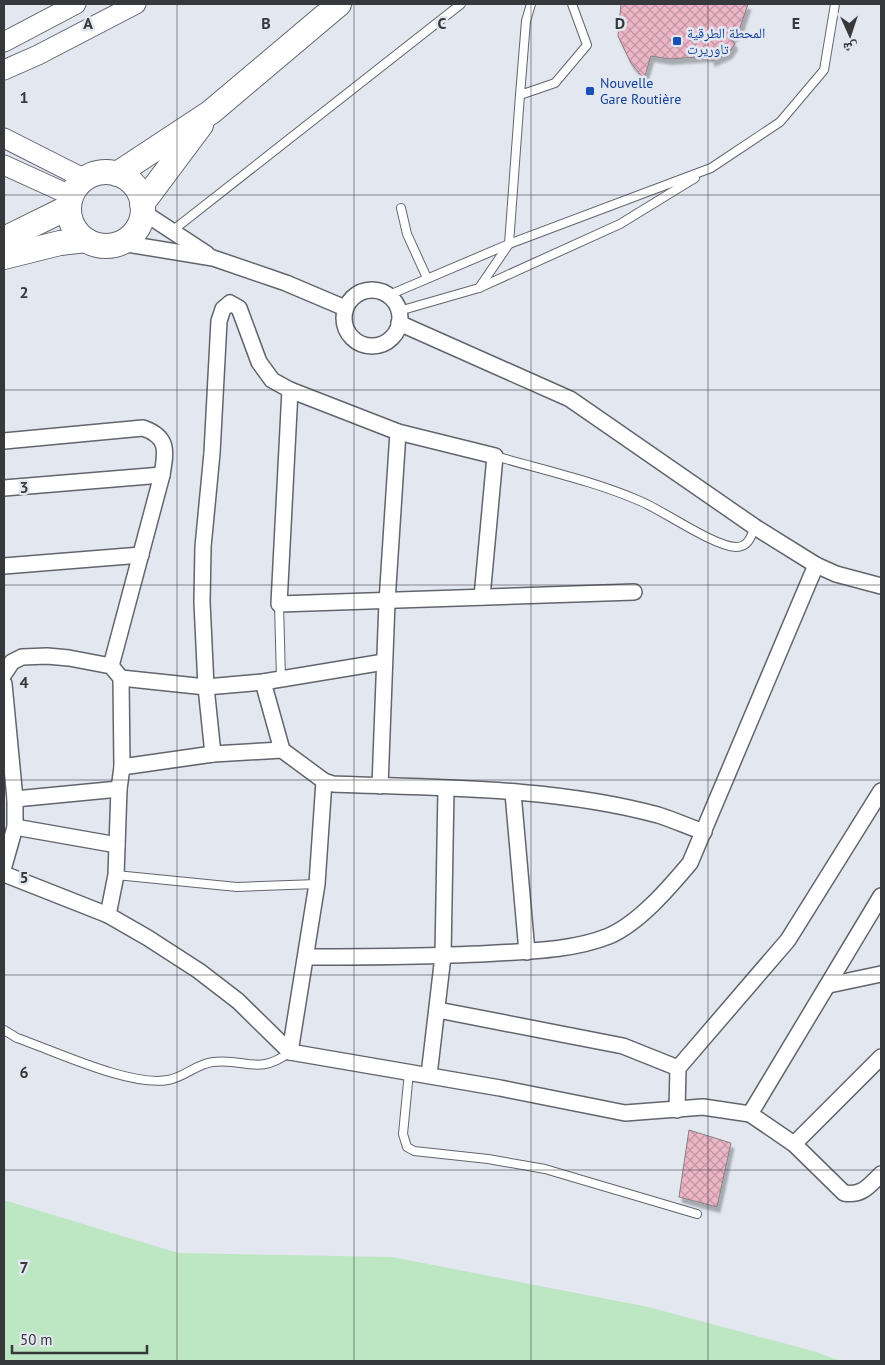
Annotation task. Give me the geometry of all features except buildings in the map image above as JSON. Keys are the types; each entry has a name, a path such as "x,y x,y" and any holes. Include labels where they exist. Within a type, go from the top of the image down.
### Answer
{"main road":[{"path":"117,174 211,112 340,4"},
{"path":"142,208 211,112"},
{"path":"96,174 117,174 129,181 138,191 142,208 141,220 134,234 121,243 104,246 86,240 60,243 5,240 75,194 96,174"},
{"path":"75,194 73,226 86,240"}],"street":[{"path":"4,42 76,4"},
{"path":"4,70 38,56 136,4"},
{"path":"4,138 75,194"},
{"path":"4,165 75,194"},
{"path":"142,208 172,231 213,258"},
{"path":"121,243 213,258 286,282 345,308"},
{"path":"399,317 390,339 373,346 364,345 356,341 345,326 345,308 351,299 359,292 379,290 389,295 399,317 570,398 755,527 816,565 836,574 881,586"},
{"path":"214,754 206,687 202,602 203,547 212,453 215,366 219,321 223,309 230,304 239,308 259,362 272,380 290,390 398,432 495,456 482,597"},
{"path":"290,390 278,604 386,602 634,592"},
{"path":"4,441 143,428 156,433 164,444 165,454 162,475 111,666"},
{"path":"380,786 386,602 398,432"},
{"path":"4,488 162,475"},
{"path":"4,566 141,555"},
{"path":"307,957 443,956 527,952 583,944 610,935 662,896 690,863 816,565"},
{"path":"4,674 12,662 22,657 69,658 111,666 121,678 122,767 119,789 116,875 108,914"},
{"path":"121,678 206,687 262,682 384,662"},
{"path":"262,682 282,750 324,781 333,784 513,793 628,808 660,816 704,832"},
{"path":"4,684 15,799 15,827 4,866"},
{"path":"122,767 214,754 282,750"},
{"path":"290,1052 307,957 317,884 324,781"},
{"path":"15,799 119,789"},
{"path":"430,1075 443,956 446,789"},
{"path":"677,1110 678,1068 788,940 881,790"},
{"path":"513,793 527,952"},
{"path":"15,827 117,845"},
{"path":"4,874 108,914 200,971 238,1000 290,1052 430,1075 603,1110 625,1112 703,1107 750,1114 794,1144 844,1193 855,1195 864,1191 881,1174"},
{"path":"750,1114 829,986 881,896"},
{"path":"829,986 881,974"},
{"path":"438,1010 623,1046 678,1068"},
{"path":"794,1144 881,1057"}],"lane":[{"path":"172,231 461,4"},
{"path":"480,288 509,244 526,21 531,4"},
{"path":"520,95 555,83 587,45 572,4"},
{"path":"399,317 480,288 620,224 711,168 780,122 824,70 835,4"},
{"path":"389,295 509,244 711,168"},
{"path":"401,208 408,234 427,278"},
{"path":"495,456 640,501 704,535 733,547 742,547 748,543 755,527"},
{"path":"278,604 281,679"},
{"path":"116,875 238,886 317,884"},
{"path":"4,1030 17,1038 129,1078 150,1082 185,1076 200,1064 214,1061 264,1066 277,1062 290,1052"},
{"path":"410,1072 403,1134 407,1147 414,1151 488,1159 545,1169 697,1214"}],"green space":[{"path":"4,1200 178,1253 392,1257 648,1307 813,1351 841,1361 4,1361"}],"place":[{"name":"المحطة الطرقية تاوريرت","path":"677,41"},
{"name":"Nouvelle Gare Routière","path":"590,91"}]}
